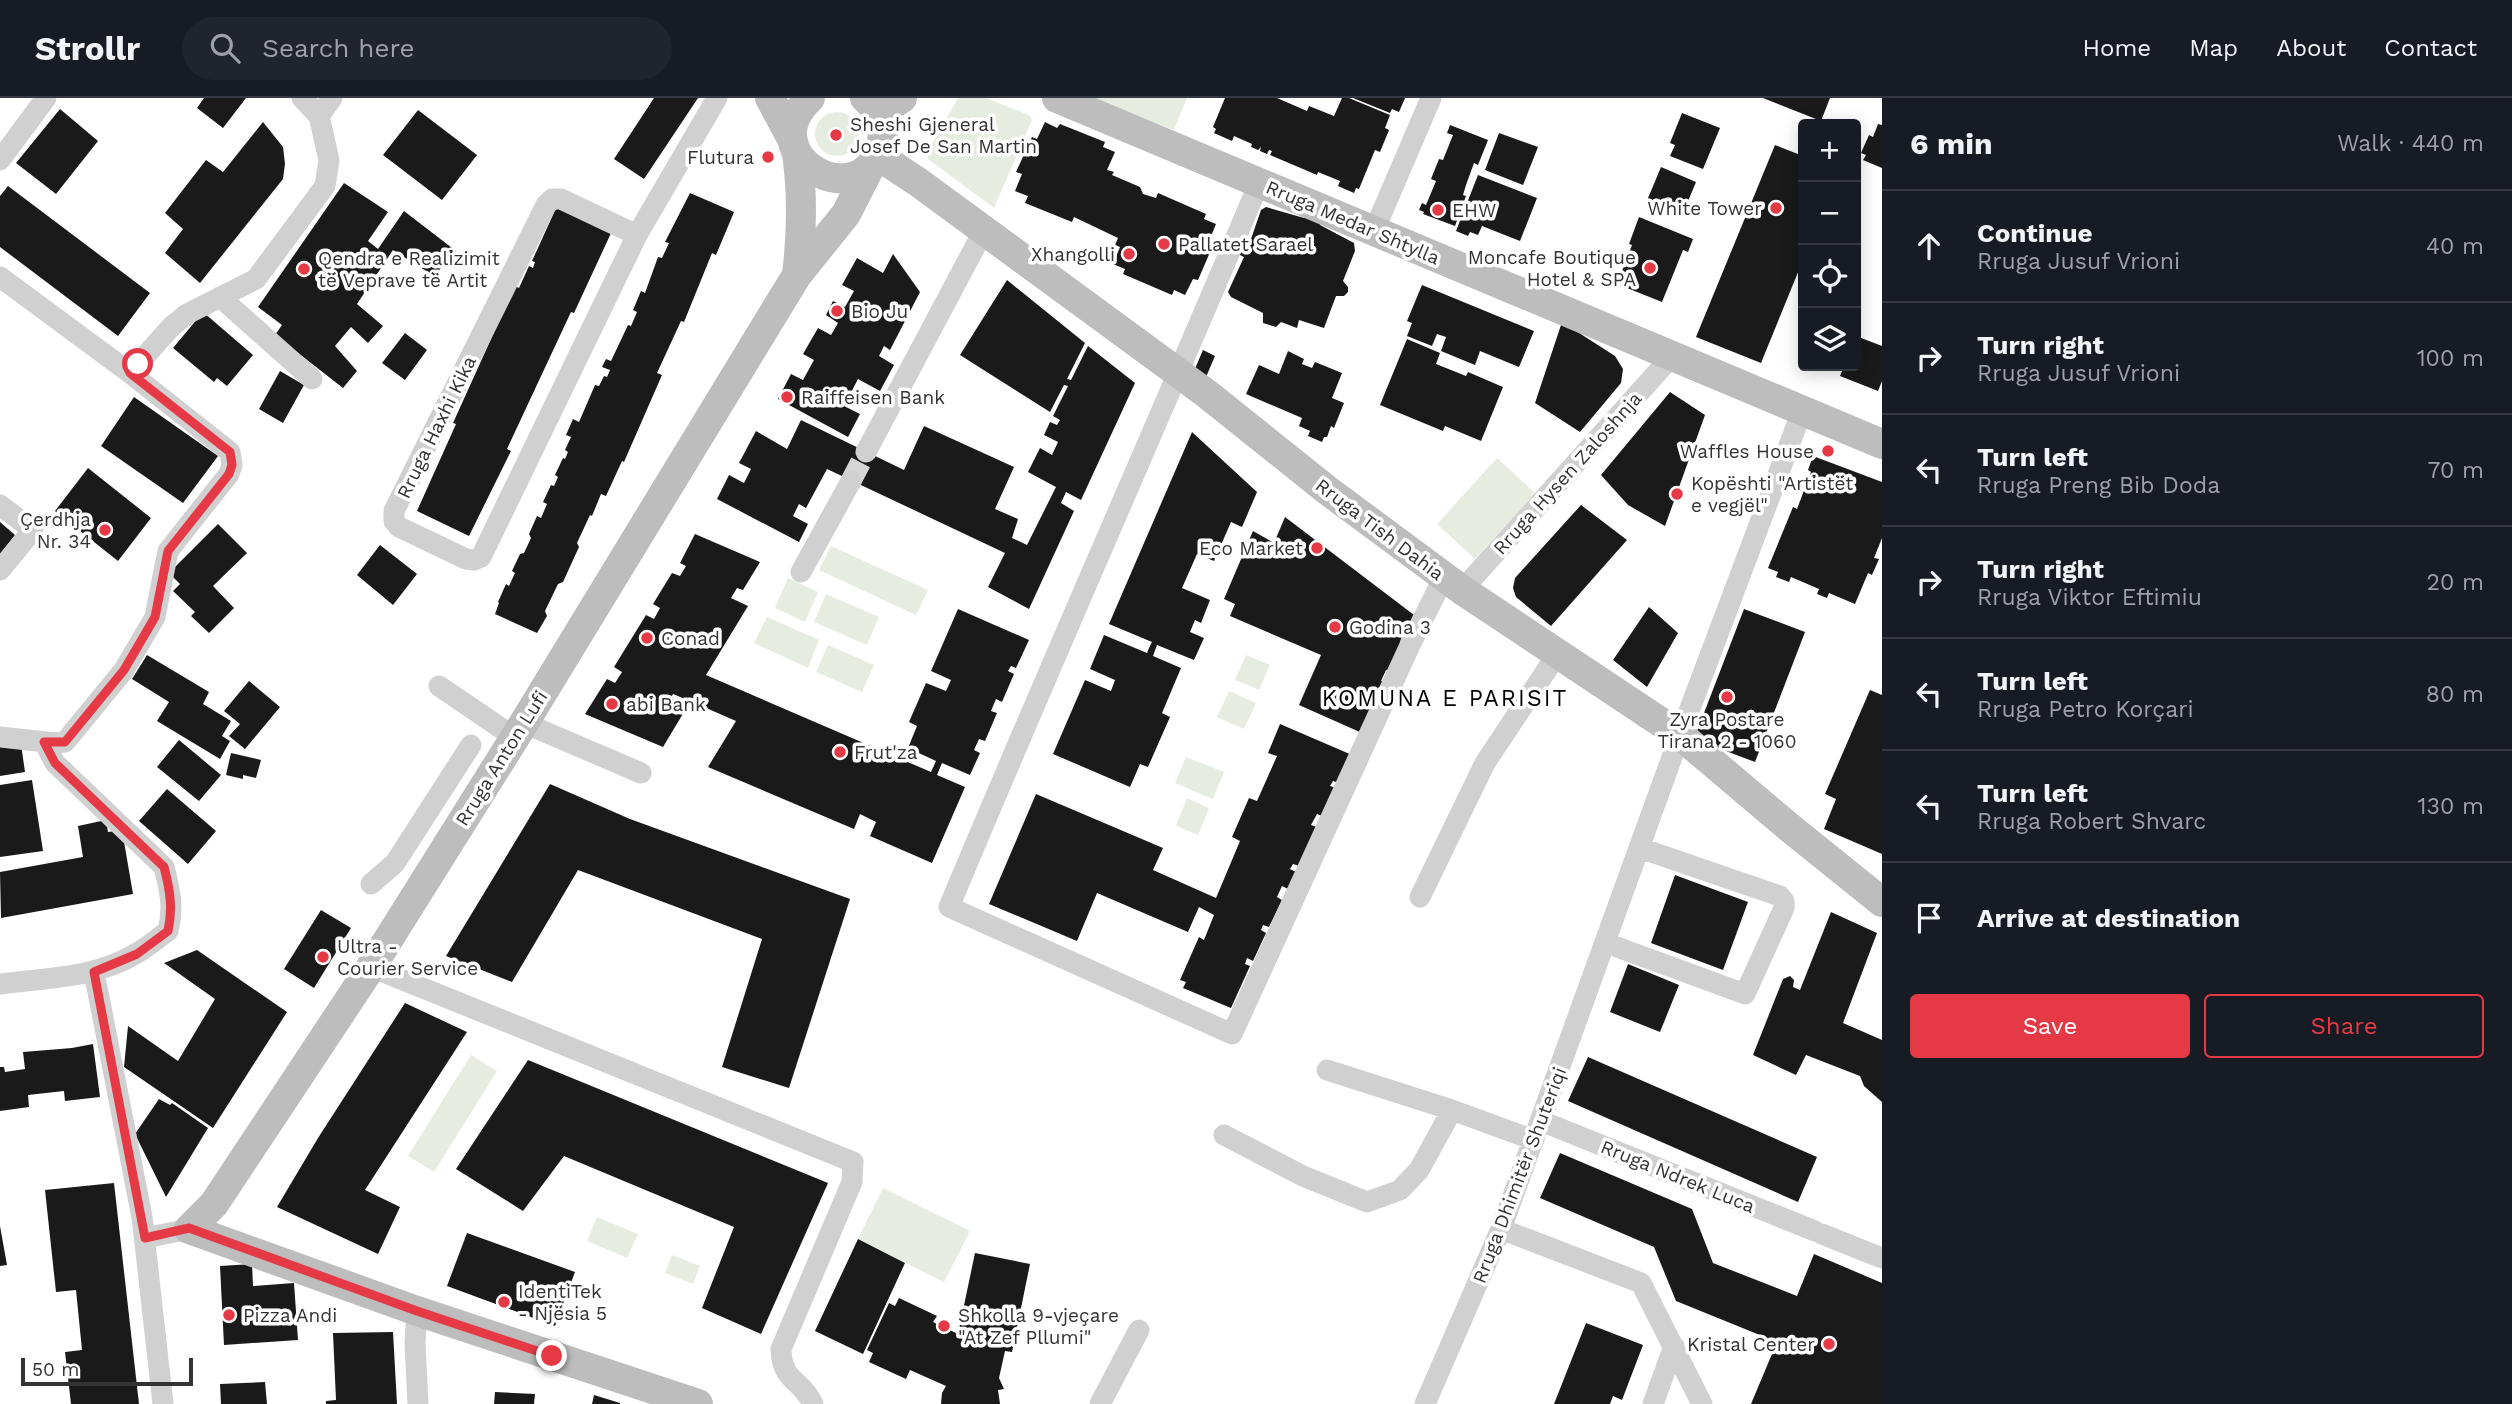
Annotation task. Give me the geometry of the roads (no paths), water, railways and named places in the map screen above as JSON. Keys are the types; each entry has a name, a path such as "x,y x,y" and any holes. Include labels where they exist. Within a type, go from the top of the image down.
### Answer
{"street":[{"path":"0,160 46,98"},
{"path":"130,373 171,327 187,314 256,279 325,186 329,160 319,116 302,98"},
{"path":"319,116 332,98"},
{"name":"Rruga Haxhi Kika","path":"636,235 561,199 552,199 547,205 394,511 394,521 399,527 466,559 481,557 636,235 717,98"},
{"path":"770,98 804,164 814,172 839,179 863,171 875,159 883,139 882,103"},
{"path":"795,147 793,128 796,116 810,98"},
{"name":"Rruga Medar Shtylla","path":"1057,98 1882,444"},
{"path":"1374,231 1431,98"},
{"name":"Rruga Anton Lufi","path":"795,147 802,200 802,238 797,275"},
{"name":"Rruga Anton Lufi","path":"189,1228 214,1204 371,967 797,275 846,214 875,159"},
{"name":"Rruga Tish Dahia","path":"875,159 984,230 1179,374 1452,584 1680,736 1882,902"},
{"path":"1179,374 1259,183"},
{"path":"866,452 984,230"},
{"path":"0,277 130,373 230,452 232,465 229,474 168,551 155,617 124,670 65,742 0,737"},
{"path":"220,297 312,379"},
{"name":"Rruga Hysen Zaloshnja","path":"1179,374 1062,638 949,907 1232,1034 1411,643 1452,584 1672,356"},
{"name":"Rruga Dhimitër Shuteriqi","path":"1424,1404 1501,1229 1680,736 1802,411"},
{"path":"802,572 851,481"},
{"path":"0,505 33,530 0,570"},
{"path":"1420,897 1485,763 1558,653"},
{"path":"439,686 519,730 641,772"},
{"path":"0,984 94,972 137,954 168,931 172,913 171,891 164,867 55,763 44,742"},
{"path":"371,884 395,863 471,745"},
{"path":"1606,943 1745,994 1784,908 1784,901 1780,896 1640,848"},
{"path":"371,967 853,1162 852,1182 781,1349 782,1366 804,1389 813,1404"},
{"path":"94,972 145,1238 163,1404"},
{"name":"Rruga Ndrek Luca","path":"1327,1070 1452,1110 1538,1130 1882,1258"},
{"path":"1224,1135 1303,1176 1367,1202 1400,1190 1419,1170 1452,1110"},
{"path":"145,1238 189,1228 417,1311 698,1404"},
{"path":"1501,1229 1641,1283 1702,1404"},
{"path":"417,1311 415,1343 418,1404"},
{"path":"1100,1404 1139,1330"},
{"path":"1653,1404 1674,1346"}],"tunnel":[{"path":"851,481 866,452"}],"place":[{"name":"Sheshi Gjeneral Josef De San Martin","path":"836,135"},
{"name":"Flutura","path":"768,157"},
{"name":"White Tower","path":"1776,208"},
{"name":"EHW","path":"1438,210"},
{"name":"Pallatet Sarael","path":"1164,244"},
{"name":"Xhangolli","path":"1129,254"},
{"name":"Moncafe Boutique Hotel & SPA","path":"1650,268"},
{"name":"Qendra e Realizimit të Veprave të Artit","path":"304,269"},
{"name":"Bio Ju","path":"837,311"},
{"name":"Raiffeisen Bank","path":"787,397"},
{"name":"Waffles House","path":"1828,451"},
{"name":"Kopështi \"Artistët e vegjël\"","path":"1677,494"},
{"name":"Çerdhja Nr. 34","path":"105,530"},
{"name":"Eco Market","path":"1317,548"},
{"name":"Godina 3","path":"1335,627"},
{"name":"Conad","path":"647,638"},
{"name":"Zyra Postare Tirana 2 - 1060","path":"1727,697"},
{"name":"abi Bank","path":"612,704"},
{"name":"Frut'za","path":"840,752"},
{"name":"Ultra - Courier Service","path":"323,957"},
{"name":"IdentiTek - Njësia 5","path":"504,1302"},
{"name":"Pizza Andi","path":"229,1315"},
{"name":"Shkolla 9-vjeçare \"At Zef Pllumi\"","path":"944,1326"},
{"name":"Kristal Center","path":"1829,1344"}],"district":[{"name":"KOMUNA E PARISIT","path":"1445,698"}]}
